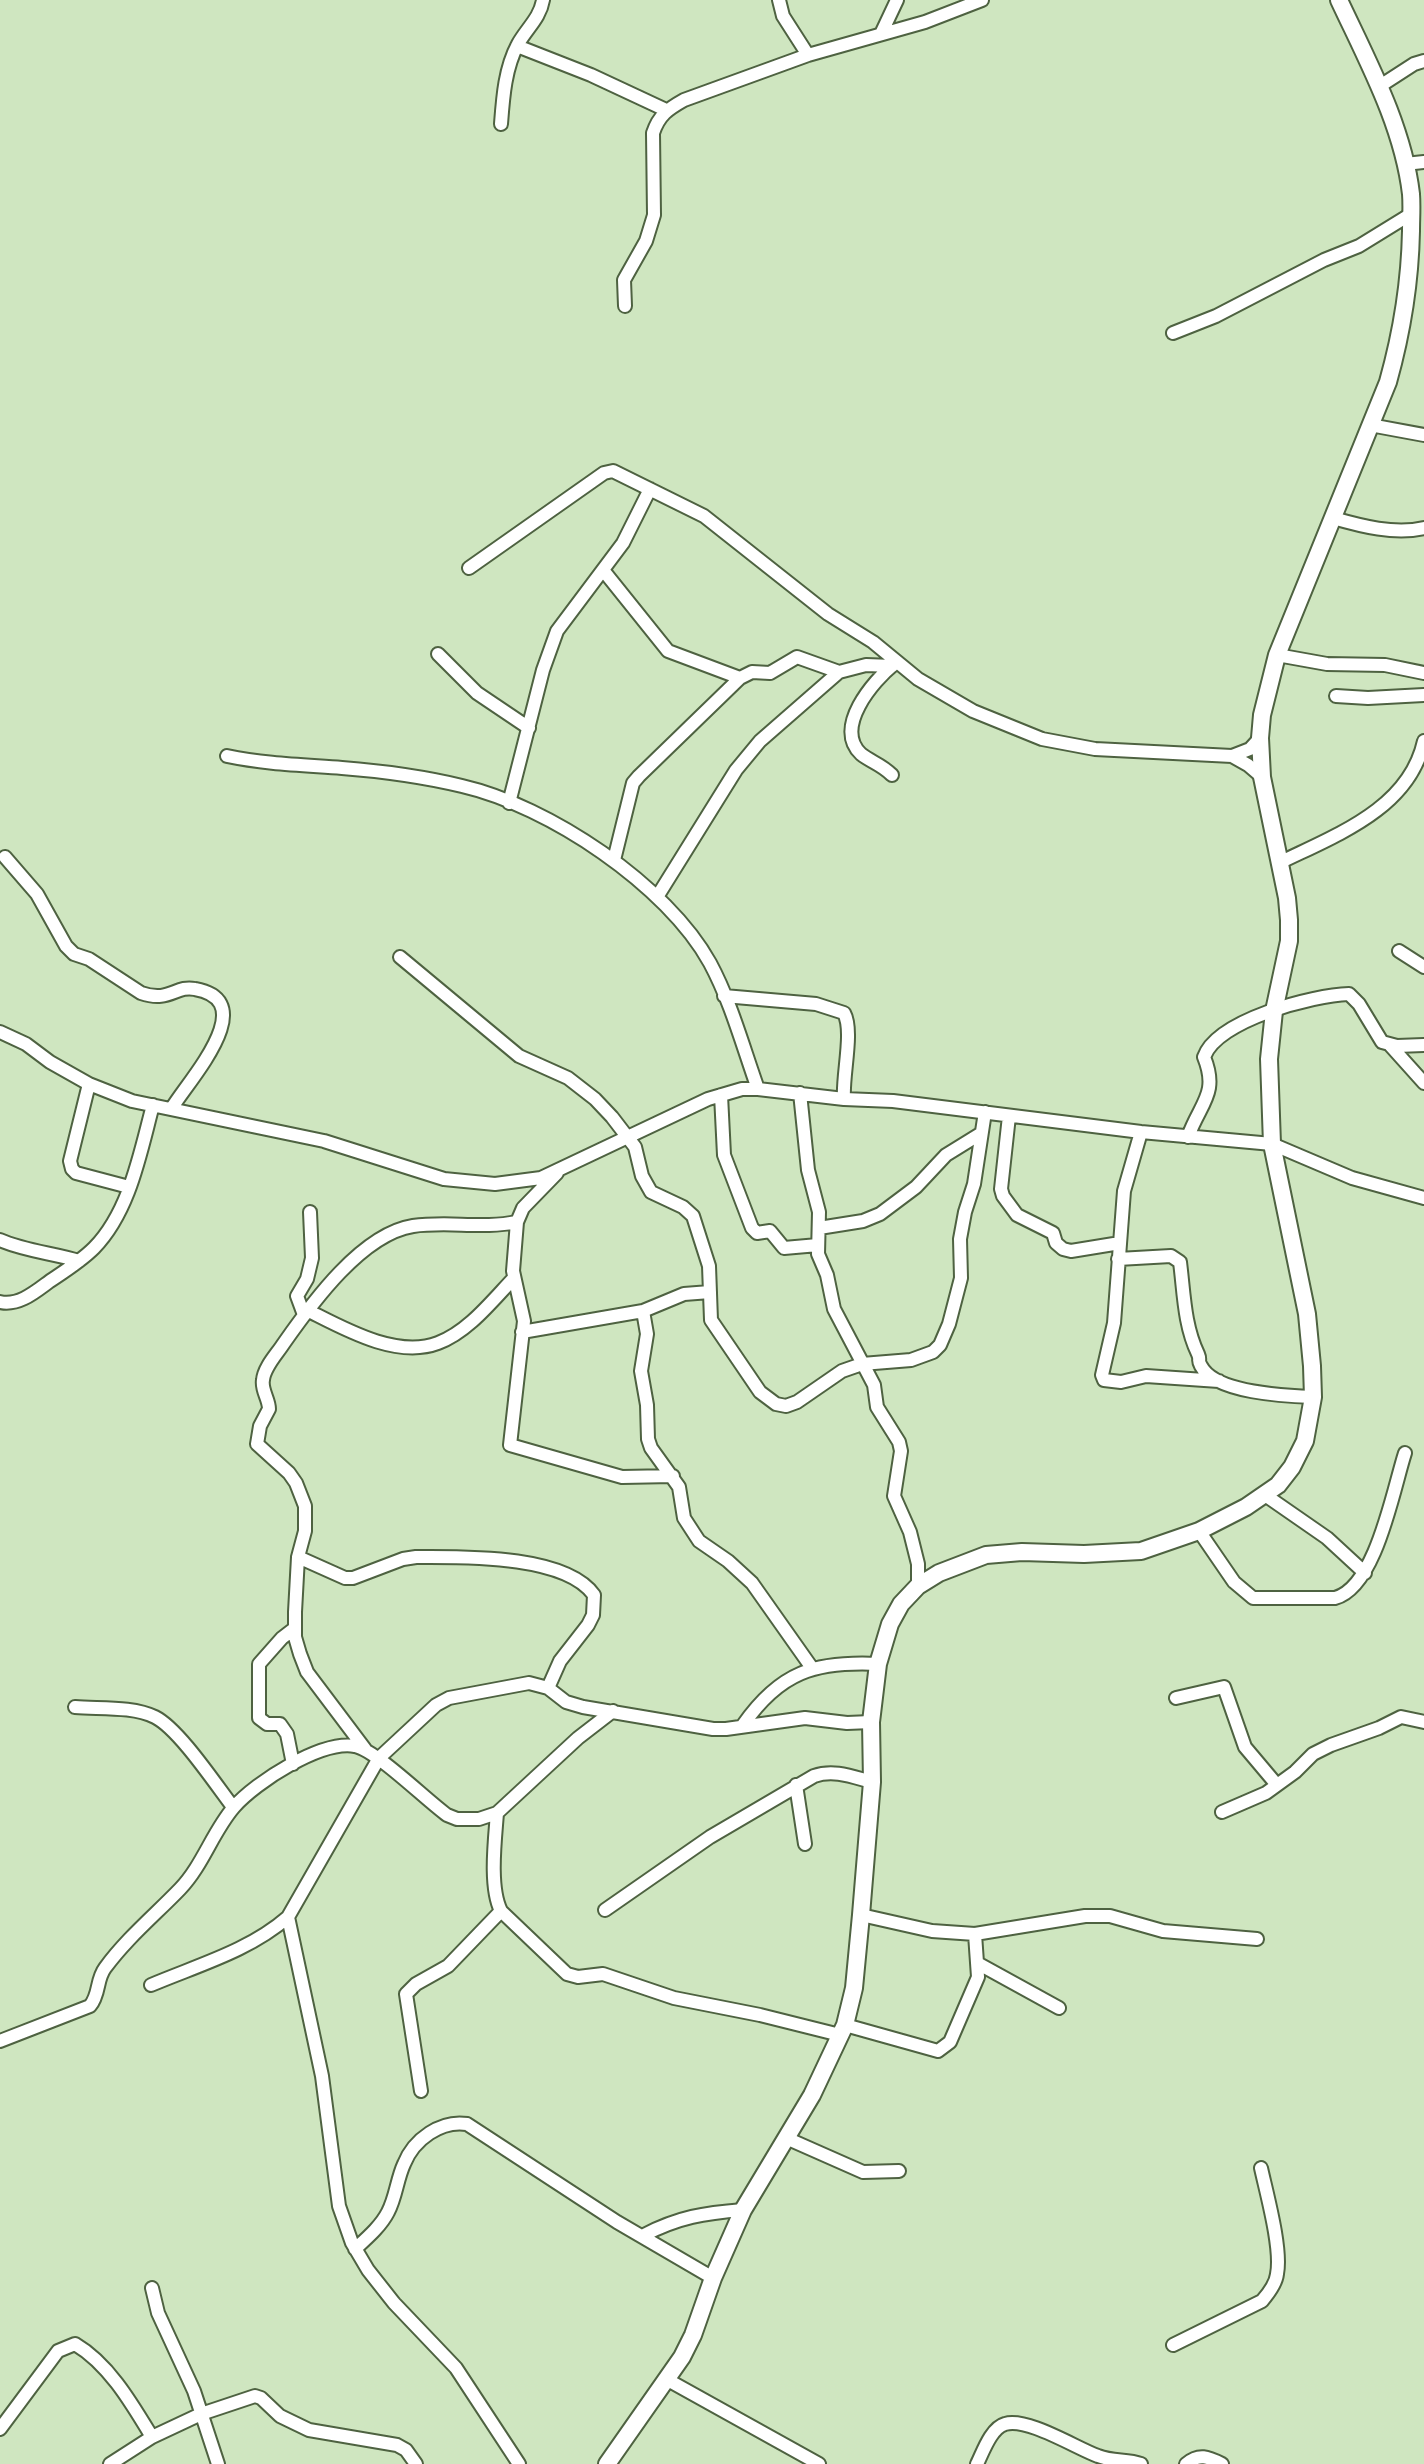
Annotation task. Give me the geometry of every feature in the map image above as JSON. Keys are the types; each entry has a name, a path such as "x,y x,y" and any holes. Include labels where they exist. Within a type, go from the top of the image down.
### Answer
{"main road":[{"path":"607,2464 693,2335 713,2278 743,2210 812,2095 843,2030 854,1988 861,1915 872,1782 871,1722 878,1664 890,1624 901,1604 918,1586 939,1573 986,1555 1141,1551 1199,1531 1278,1485 1292,1467 1305,1441 1313,1397 1307,1314 1272,1144 1269,1059 1274,1011 1289,941 1287,898 1262,777 1262,715 1277,655 1388,382 1410,275 1411,195 1405,164 1380,86 1339,0"}],"street":[{"path":"501,124 503,91 517,46 538,17 543,0"},
{"path":"779,0 780,9 808,55"},
{"path":"881,34 897,0"},
{"path":"625,306 624,280 652,225 653,133 657,119 666,110 684,100 808,55 925,22 982,0"},
{"path":"517,46 578,69 666,110"},
{"path":"1380,86 1424,61"},
{"path":"1405,164 1424,162"},
{"path":"1173,333 1216,316 1324,260 1359,246 1411,214"},
{"path":"1370,425 1424,435"},
{"path":"469,568 608,471 618,473 714,522 795,589 873,642 894,664 960,704 1042,739 1095,749 1232,756 1250,749 1260,738"},
{"path":"509,803 543,670 557,631 635,522 650,489"},
{"path":"1333,518 1406,531 1424,528"},
{"path":"603,570 668,651 740,678"},
{"path":"438,654 477,693 529,728"},
{"path":"1277,655 1327,664 1385,665 1424,673"},
{"path":"614,860 633,783 740,678 752,672 770,673 797,657 839,672"},
{"path":"657,897 686,848 760,741 839,672 866,665 894,664"},
{"path":"892,775 878,762 859,752 852,739 852,725 872,685 894,664"},
{"path":"1336,696 1424,695"},
{"path":"1279,863 1383,807 1414,771 1424,741"},
{"path":"227,756 276,765 372,771 463,786 509,803 594,845 657,897 695,940 709,961 724,996 758,1089"},
{"path":"1232,756 1262,777"},
{"path":"5,857 28,880 66,946 74,954 89,959 149,996 169,996 190,988 208,993 222,1006 224,1015 214,1047 172,1108"},
{"path":"1399,951 1424,967"},
{"path":"400,957 519,1056 546,1067 582,1088 612,1117 635,1147 642,1176 651,1192 683,1207 693,1216 709,1266 711,1320 760,1392 776,1404 786,1406 797,1402 834,1375 862,1364 911,1360 933,1352 940,1345 961,1278 960,1239 974,1184 985,1112"},
{"path":"1188,1137 1210,1090 1212,1078 1204,1057 1206,1050 1233,1026 1274,1011 1349,994 1359,1004 1379,1039 1389,1044 1424,1083"},
{"path":"724,996 816,1004 844,1013 848,1022 844,1099"},
{"path":"0,1032 26,1044 89,1084 132,1101 324,1141 444,1179 495,1184 541,1178 626,1136 721,1095 758,1089 893,1101 1141,1132 1272,1144 1352,1178 1424,1198"},
{"path":"1389,1044 1424,1045"},
{"path":"89,1084 70,1161 72,1169 76,1173 129,1187"},
{"path":"800,1093 805,1146 816,1195 818,1254 827,1275 834,1309 874,1385 877,1407 899,1442 901,1451 894,1496 910,1532 918,1564 918,1586"},
{"path":"721,1095 724,1155 752,1228 757,1233 770,1231 784,1248 818,1245"},
{"path":"0,1302 8,1304 19,1301 79,1261 105,1234 129,1187 153,1105"},
{"path":"1009,1116 1001,1189 1017,1215 1049,1231 1059,1247 1071,1251 1120,1243"},
{"path":"1141,1132 1124,1191 1114,1323 1103,1369 1104,1380 1121,1382 1146,1376 1219,1381 1279,1395 1313,1397"},
{"path":"819,1228 863,1221 880,1214 916,1187 946,1155 980,1134"},
{"path":"559,1171 523,1208 517,1222 514,1278 524,1321 510,1445 622,1477 673,1476"},
{"path":"310,1212 312,1258 307,1279 297,1296 306,1313 362,1337 393,1345 437,1343 475,1318 514,1278"},
{"path":"517,1222 481,1227 412,1226 395,1231 336,1276 306,1313 263,1376 269,1409 260,1426 257,1444 283,1465 302,1496 305,1531 298,1557 295,1628 307,1672 355,1738 447,1815 457,1819 479,1819 497,1813 578,1738 613,1711"},
{"path":"0,1240 28,1250 54,1252 79,1261"},
{"path":"1118,1259 1177,1258 1181,1265 1181,1283 1192,1344 1201,1367 1219,1381"},
{"path":"522,1332 643,1311 684,1294 710,1292"},
{"path":"643,1311 647,1334 641,1371 647,1405 648,1439 679,1487 684,1518 699,1541 752,1583 812,1668"},
{"path":"1199,1531 1234,1582 1253,1598 1344,1596 1365,1573 1374,1553 1405,1453"},
{"path":"1265,1495 1327,1538 1365,1573"},
{"path":"298,1557 345,1578 416,1557 523,1561 583,1584 594,1595 593,1615 560,1661 548,1688"},
{"path":"293,1764 285,1730 280,1724 267,1724 259,1718 257,1675 261,1661 295,1628"},
{"path":"743,1725 759,1705 782,1685 812,1668 835,1663 878,1664"},
{"path":"151,1985 253,1942 288,1917 373,1755 390,1745 443,1701 518,1684 548,1688 566,1702 583,1707 713,1729 805,1718 847,1723 871,1722"},
{"path":"1176,1698 1224,1687 1245,1747 1277,1785"},
{"path":"75,1707 138,1712 156,1718 179,1739 233,1807"},
{"path":"1222,1812 1277,1785 1313,1754 1331,1745 1401,1717 1424,1722"},
{"path":"0,2041 90,2006 97,1996 103,1970 200,1865 233,1807 293,1764 331,1746 354,1746 373,1755"},
{"path":"605,1910 710,1837 796,1785 823,1773 846,1774 872,1782"},
{"path":"796,1785 805,1844"},
{"path":"497,1813 496,1892 501,1911 567,1974 578,1977 603,1974 674,1998 938,2051 950,2042 978,1977 975,1934"},
{"path":"421,2091 406,1994 416,1984 448,1966 501,1911"},
{"path":"861,1915 932,1931 975,1934 1085,1916 1110,1916 1163,1931 1257,1939"},
{"path":"288,1917 322,2076 339,2206 355,2249 394,2303 456,2368 519,2464"},
{"path":"979,1964 1059,2008"},
{"path":"355,2249 388,2213 404,2162 415,2147 442,2125 458,2123 467,2124 617,2222 713,2278"},
{"path":"786,2138 863,2172 899,2171"},
{"path":"1173,2345 1262,2301 1271,2290 1277,2275 1277,2257 1261,2168"},
{"path":"644,2235 671,2221 695,2214 743,2210"},
{"path":"152,2288 158,2313 194,2391 218,2464"},
{"path":"0,2429 58,2351 75,2344 97,2362 117,2385 152,2437"},
{"path":"666,2379 819,2464"},
{"path":"110,2464 152,2437 201,2414 255,2396 280,2416 309,2430 397,2445 406,2450 416,2464"},
{"path":"977,2464 990,2438 1001,2425 1008,2423 1035,2428 1100,2457 1141,2464"},
{"path":"1186,2464 1199,2456 1222,2464"}]}
